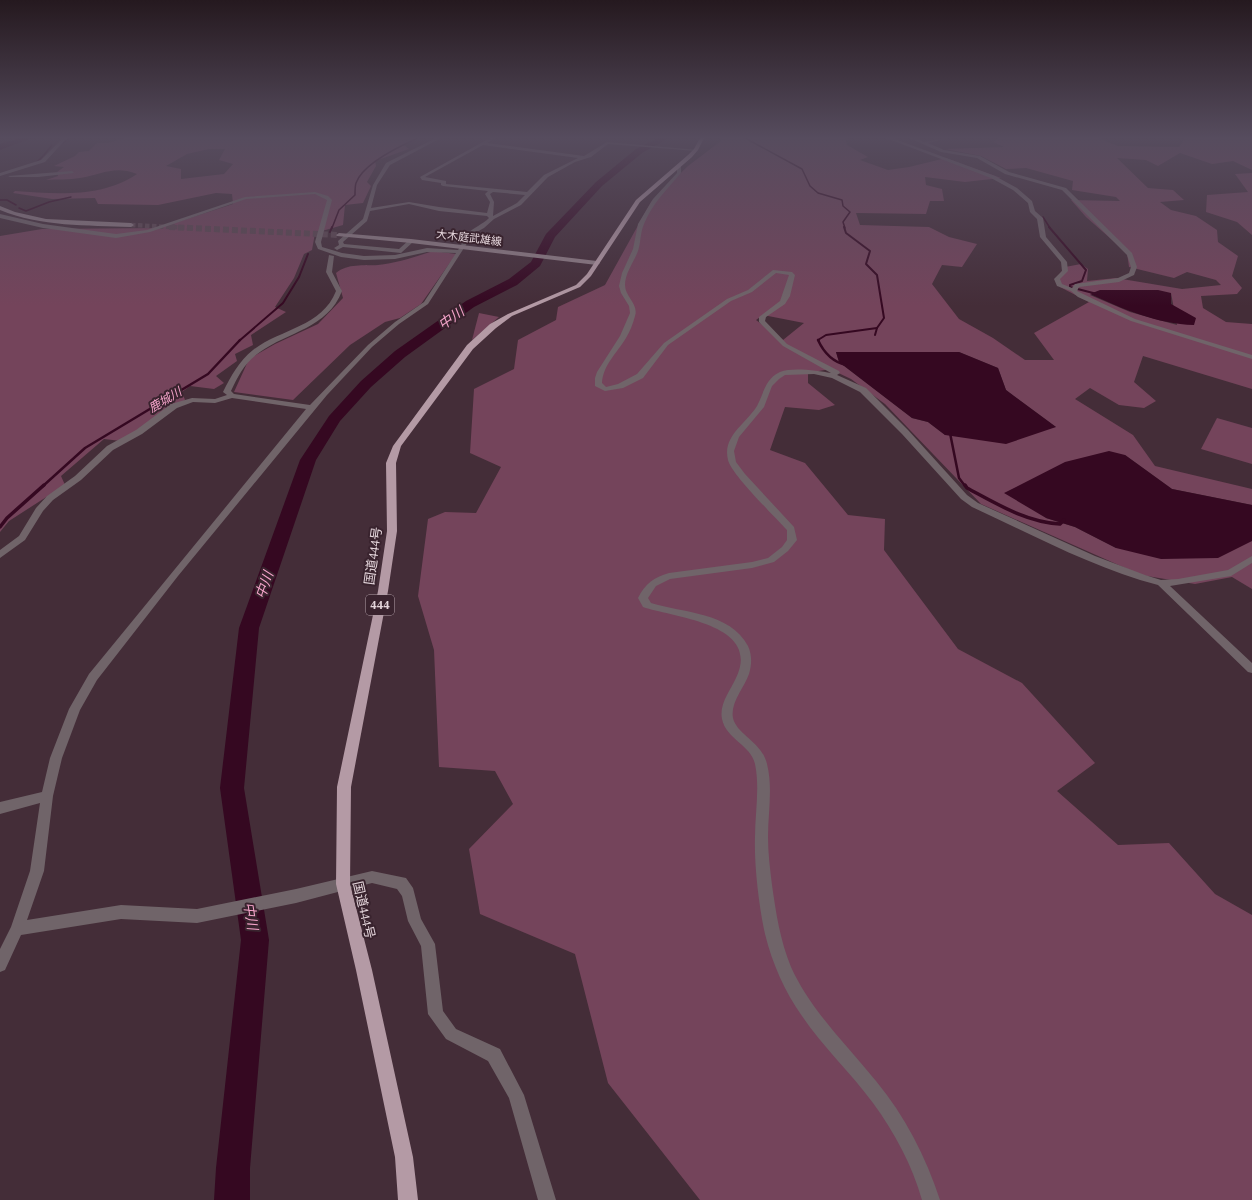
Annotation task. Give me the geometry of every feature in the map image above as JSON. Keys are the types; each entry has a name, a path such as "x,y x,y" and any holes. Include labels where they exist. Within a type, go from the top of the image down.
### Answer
{"highway":[{"name":"国道444号","path":"408,1200 402,1149 364,970 343,884 344,787 352,736 383,591 392,531 390,488 391,463 397,446 470,347 493,326 510,315 565,293 578,286 589,275 638,201 644,194"}],"main road":[{"path":"0,208 2,213 45,220 131,224"},
{"name":"大木庭武雄線","path":"339,235 410,241 461,250 517,253 597,263"}],"street":[{"path":"2,213 43,226 116,236 148,230 245,198 301,194"},
{"path":"318,194 330,200 318,242 320,248 340,255 358,258 380,258 427,250 461,250"},
{"path":"372,194 365,220 340,242 339,247 401,251 408,254"},
{"path":"487,194 492,202 491,216"},
{"path":"0,965 17,929 37,871 47,796 56,758 75,709 93,677 312,408 370,346 397,323 426,303 445,277 464,242 472,233 482,227 491,216 519,204 529,194"},
{"path":"659,194 651,206 638,233 636,250 624,275 622,285 623,294 633,308 633,313 624,337 602,370 598,384 605,389 620,386 640,376 666,344 729,300 750,291 771,272 782,271 792,275 785,301 780,305 766,311 761,318 762,322 785,345 844,377 848,382"},
{"path":"1021,194 1030,202 1033,212 1040,218 1043,238 1064,262 1065,271 1057,279 1059,285 1074,288 1089,283 1126,278 1132,274 1134,267 1130,254 1068,194"},
{"path":"367,210 409,203 439,209 491,216"},
{"path":"401,251 410,241"},
{"path":"232,396 227,392 238,371 248,358 274,342 309,327 318,320 336,300 339,291 329,272 331,258 373,263 407,258 432,250"},
{"path":"1074,288 1074,292 1080,296 1133,320 1252,357"},
{"path":"931,1200 928,1189 904,1137 880,1099 807,1011 789,979 774,942 768,909 761,840 764,780 761,760 754,749 733,729 728,720 727,710 746,668 745,651 739,641 726,628 711,620 661,610 647,605 643,598 648,587 658,579 669,576 752,565 771,560 785,549 792,540 791,529 742,476 732,462 730,451 734,436 760,407 769,385 776,377 796,372 814,372 848,382 862,390 882,408 964,497 975,505 1092,558 1142,578 1161,583 1178,582 1230,573 1252,560"},
{"path":"0,555 22,538 39,510 50,498 78,478 110,448 139,432 174,406 192,400 215,401 232,396 312,408"},
{"path":"1161,583 1252,669"},
{"path":"0,808 47,796"},
{"path":"17,929 121,912 197,916 296,896 372,877 401,883 408,893 415,921 428,944 436,1014 451,1034 494,1055 516,1095 547,1200"}],"shaded area":[{"path":"20,194 211,194 158,205 98,204 95,198 52,199"},
{"path":"232,194 367,194 363,203 345,205 343,225 315,233 312,250 304,254 294,278 275,307 286,312 251,335 253,345 235,354 237,361 216,376 224,383 214,389 190,386 182,392 185,400 121,441 104,439 61,476 65,485 9,521 0,532 0,236 42,229 159,228 233,204"},
{"path":"659,194 943,194 944,201 930,201 926,214 856,213 860,225 929,227 949,237 977,244 962,267 942,265 932,284 959,319 993,338 1025,360 1054,360 1034,333 1089,302 1060,287 1055,280 1065,267 1081,264 1088,269 1087,281 1116,278 1182,289 1221,285 1216,280 1187,272 1174,278 1129,267 1127,253 1086,217 1071,200 1120,201 1116,197 1097,194 1177,194 1184,200 1160,202 1171,210 1196,216 1217,230 1218,242 1238,256 1232,276 1242,288 1237,294 1201,296 1203,308 1226,322 1252,324 1252,389 1143,356 1134,382 1156,401 1144,408 1119,405 1090,388 1075,399 1133,435 1155,466 1252,489 1252,505 1172,489 1125,455 1046,518 1075,527 1116,548 1252,541 1252,589 1232,577 1195,584 1141,575 981,504 885,404 851,379 830,369 808,373 808,383 835,405 819,410 785,407 770,450 805,463 848,515 885,519 884,550 958,649 1022,683 1095,763 1057,791 1118,845 1169,843 1215,894 1252,915 1252,1200 700,1200 608,1083 575,954 480,914 469,849 513,804 495,771 439,767 434,650 418,596 428,519 445,512 476,513 501,467 470,453 474,389 514,369 518,340 556,320 558,307 605,285 651,202","holes":["1171,293 1177,325 1130,312 1090,295","763,315 804,323 783,340 756,320","836,352 959,352 998,368 1006,390 1056,427 945,435 928,422 912,418 839,362"]},
{"path":"1252,194 1252,235 1237,222 1206,212 1207,195"},
{"path":"433,251 456,254 421,304 400,318 385,322 350,345 293,400 234,392 249,359 275,344 318,324 343,298 336,273 351,266 392,263"},
{"path":"1100,290 1158,290 1171,293 1171,304 1196,318 1194,325 1167,322 1140,315 1090,294"},
{"path":"479,313 499,317 472,340"},
{"path":"836,352 959,352 998,368 1006,390 1056,427 1006,444 945,435 928,422 912,418 839,362"},
{"path":"1217,418 1252,428 1252,464 1201,449"},
{"path":"1109,451 1125,455 1172,489 1252,505 1252,541 1218,558 1161,559 1116,548 1075,527 1046,518 1004,493 1065,462"}],"waterway":[{"name":"鹿城川","path":"332,228 339,210 355,194"},
{"name":"中川","path":"232,1200 233,1168 255,940 232,788 249,628 308,460 334,419 366,384 400,354 470,304 513,282 536,264 550,236 590,194"},
{"path":"821,194 842,200 843,206 850,212 843,222 845,228"},
{"path":"19,208 26,211 49,202 71,197"},
{"path":"0,200 7,200 16,205"},
{"path":"1043,217 1050,228"},
{"name":"鹿城川","path":"330,232 332,227"},
{"path":"844,227 846,233 870,251 866,264 877,275 884,318 877,328"},
{"path":"1049,227 1086,270 1082,281 1070,285 1070,287 1097,294"},
{"name":"鹿城川","path":"239,341 283,303 299,277 308,254"},
{"path":"818,340 826,335 877,328"},
{"path":"875,335 877,328"},
{"path":"818,340 829,356 837,362 846,365"},
{"name":"鹿城川","path":"43,486 85,448 208,374 239,341"},
{"path":"950,433 959,478 965,486"},
{"name":"鹿城川","path":"0,527 7,518 44,485"},
{"path":"965,485 967,488 989,500 1035,520 1060,524 1064,520"}],"tunnel":[{"path":"131,225 187,228"},
{"path":"169,227 187,228"},
{"path":"187,228 339,235"}]}
